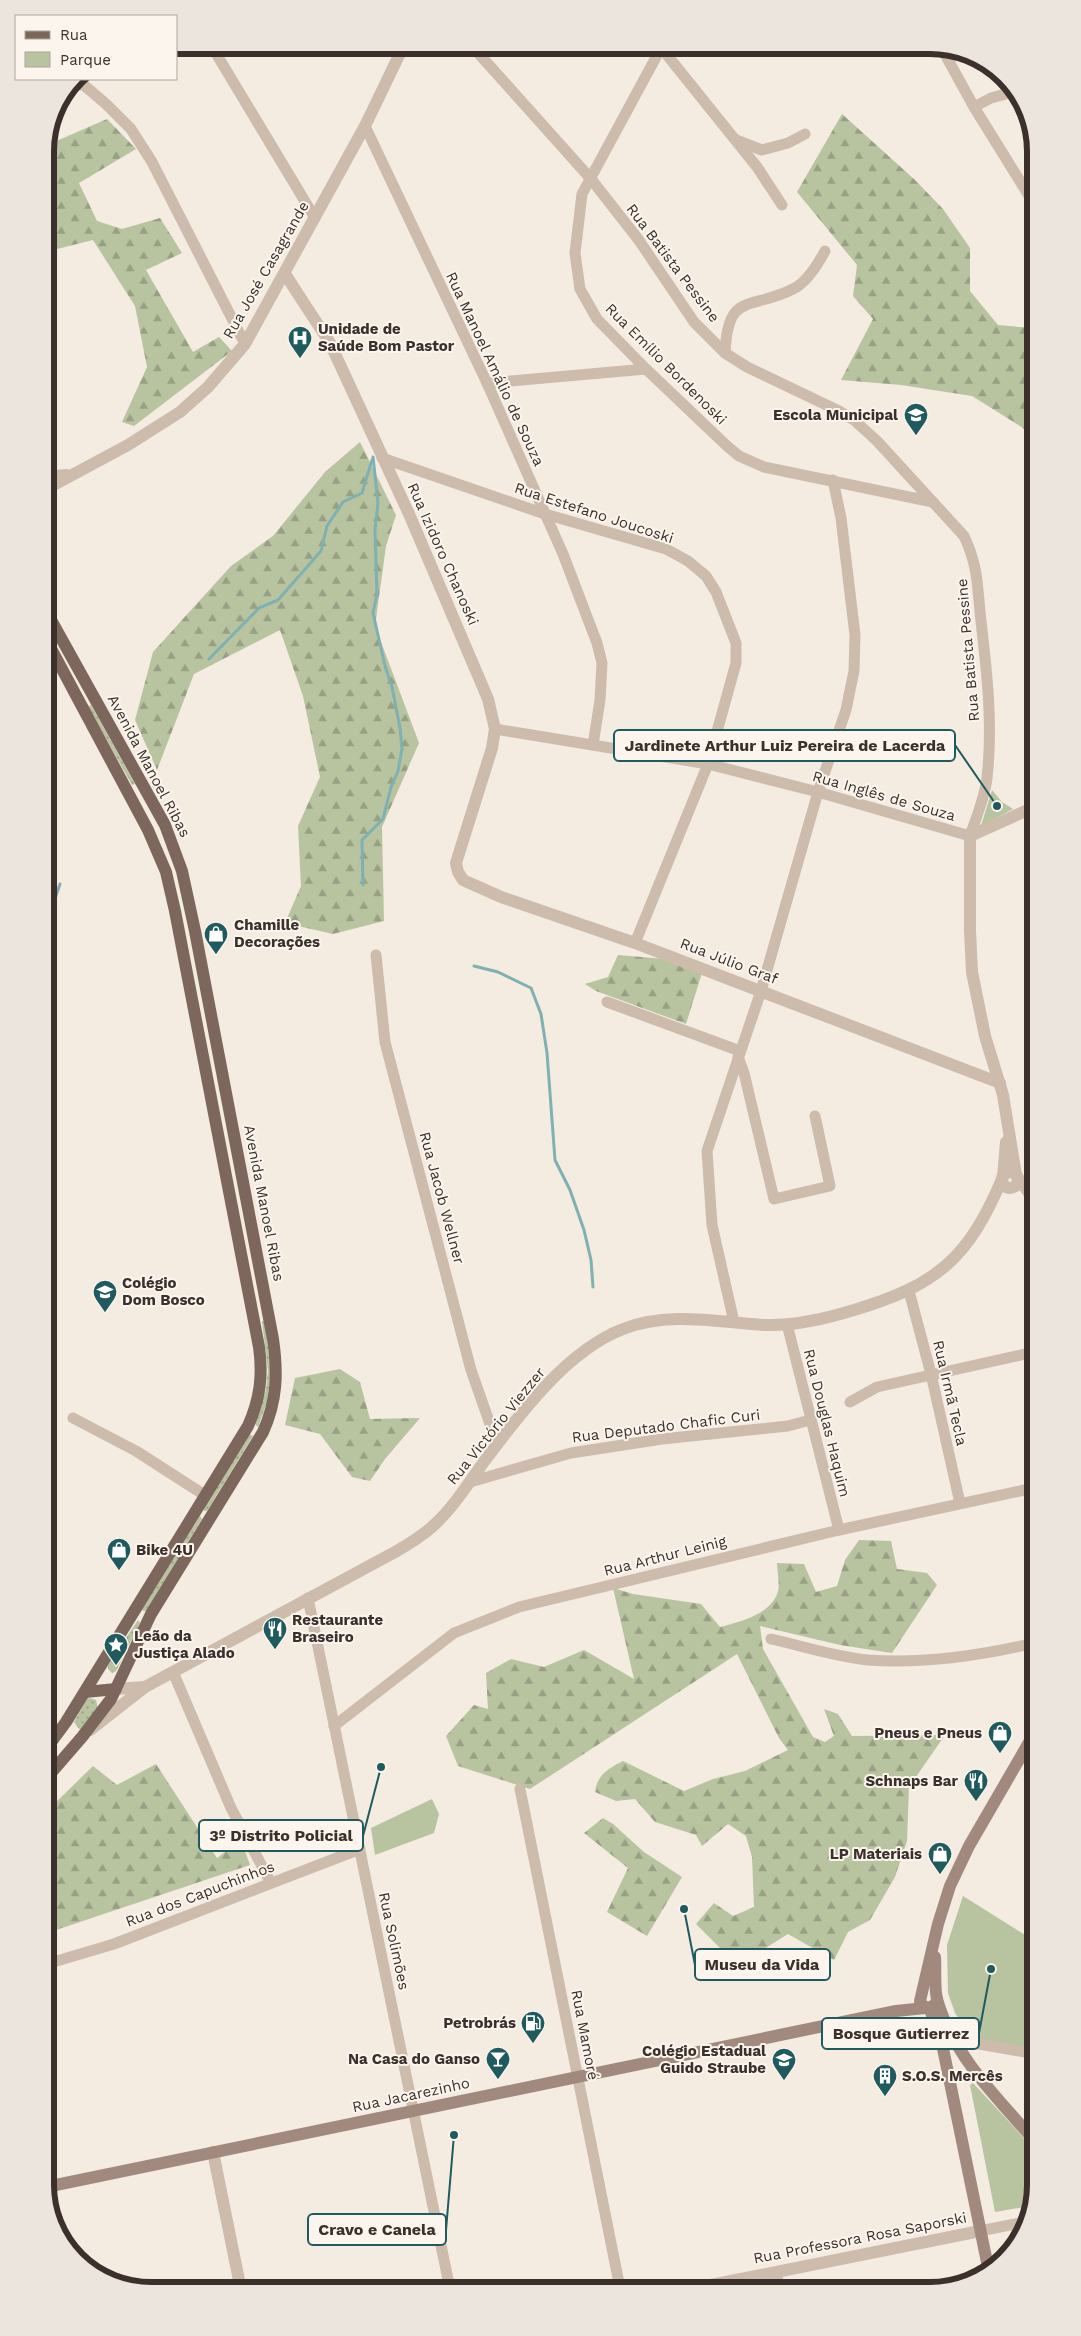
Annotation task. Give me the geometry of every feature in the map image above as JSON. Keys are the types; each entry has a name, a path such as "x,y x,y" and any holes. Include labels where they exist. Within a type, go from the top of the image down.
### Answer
{"main road":[{"name":"Avenida Manoel Ribas","path":"54,626 165,826 182,870 276,1355 277,1382 272,1408 254,1446 150,1614 116,1689 104,1710 54,1769"},
{"path":"54,652 60,653 78,668"},
{"name":"Avenida Manoel Ribas","path":"54,659 148,830 166,872 259,1347 261,1387 259,1398 248,1426 85,1692 54,1738"},
{"path":"175,911 189,930 195,931"},
{"path":"224,1166 234,1172 240,1167"},
{"path":"232,1208 241,1202 248,1206"},
{"path":"85,1692 116,1689"},
{"path":"66,1722 82,1737"},
{"path":"987,2263 940,2034 928,2001 934,1943 943,1904 957,1869 1027,1746"},
{"path":"928,2001 960,2051 981,2079 1027,2132"},
{"name":"Rua Jacarezinho","path":"54,2185 896,2011 928,2001"}],"street":[{"path":"216,54 315,218"},
{"name":"Rua José Casagrande","path":"54,484 128,446 180,412 208,386 246,344 365,126 400,54"},
{"name":"Rua Batista Pessine","path":"479,54 590,179 638,239 694,322 726,353 748,367 839,410 854,420 877,441 964,536 972,552 978,576 987,678 990,742 987,780 970,836"},
{"name":"Rua Emílio Bordenoski","path":"656,54 582,194 577,222 575,253 580,289 598,319 646,369 739,456 764,467 933,502"},
{"path":"666,54 734,139 782,205"},
{"path":"946,55 974,107 1027,194"},
{"path":"80,85 85,86 106,104 131,129 152,162 246,344"},
{"path":"974,107 991,98 1008,93"},
{"name":"Rua Manoel Amálio de Souza","path":"365,126 487,383 566,563 597,643 600,656 600,700 593,745"},
{"path":"734,139 762,150 788,143 805,134"},
{"path":"726,353 726,331 733,313 748,303 794,289 818,264 825,251"},
{"name":"Rua Izidoro Chanoski","path":"285,274 330,343 409,514 488,699 495,729 492,748 456,863"},
{"path":"487,383 646,369"},
{"name":"Rua Estefano Joucoski","path":"382,458 545,514 666,549 688,561 706,576 727,616 736,643 736,663 708,764 635,943"},
{"name":"Rua José Casagrande","path":"54,476 71,474"},
{"path":"734,1322 712,1225 707,1151 761,990 818,792 846,710 854,671 855,635 841,518 833,480"},
{"name":"Rua Inglês de Souza","path":"495,729 708,764 818,792 970,836"},
{"path":"1027,810 970,836 972,972 983,1029 1000,1083 1008,1120 1010,1181 1027,1194"},
{"name":"Rua Júlio Graf","path":"456,863 458,872 463,880 501,897 635,943 1000,1083"},
{"name":"Rua Jacob Wellner","path":"376,955 385,1042 471,1370 498,1444"},
{"path":"607,1002 739,1054"},
{"path":"739,1054 774,1199 830,1186 815,1116"},
{"name":"Rua Victório Viezzer","path":"82,1737 145,1687 422,1536 443,1516 498,1444 562,1371 605,1337 626,1328 650,1322 687,1319 762,1325 787,1324 848,1312 909,1291 933,1276 959,1253 979,1228 989,1210 1010,1181"},
{"name":"Rua Irmã Tecla","path":"909,1291 931,1374 960,1503"},
{"name":"Rua Douglas Haquim","path":"787,1324 839,1530"},
{"path":"850,1402 877,1387 1027,1353"},
{"path":"73,1418 136,1451 206,1496"},
{"name":"Rua Deputado Chafic Curi","path":"470,1482 571,1453 662,1439 778,1427 810,1420"},
{"name":"Rua Arthur Leinig","path":"334,1726 454,1633 519,1607 839,1530 1027,1489"},
{"name":"Rua Solimões","path":"308,1598 449,2282"},
{"path":"771,1639 867,1660 932,1661 984,1654 1027,1645"},
{"path":"173,1672 231,1808 271,1883"},
{"name":"Rua Victório Viezzer","path":"116,1689 145,1687"},
{"name":"Rua Mamoré","path":"520,1789 619,2282"},
{"name":"Rua dos Capuchinhos","path":"54,1962 114,1944 360,1850"},
{"path":"979,2044 1027,2052"},
{"path":"213,2152 239,2282"},
{"name":"Rua Professora Rosa Saporski","path":"726,2282 1019,2223"},
{"path":"776,2272 778,2282"}],"green space":[{"path":"842,114 915,180 943,209 970,248 970,291 998,325 1027,328 1027,434 1023,428 972,396 901,385 841,380 873,319 853,296 857,265 797,192"},
{"path":"107,119 136,149 79,183 97,221 122,229 160,218 182,253 146,270 193,352 219,337 232,351 134,426 122,422 147,367 135,306 93,240 54,250 54,142"},
{"path":"360,442 396,515 386,546 375,626 419,743 382,827 384,921 333,934 285,923 301,886 298,826 320,777 303,696 280,630 194,674 157,770 135,720 153,652 231,566 273,536 325,472"},
{"path":"91,705 135,784 132,785 88,706"},
{"path":"992,790 1002,802 1013,809 981,826"},
{"path":"618,955 665,959 702,973 686,1024 596,991 585,984 608,977"},
{"path":"262,1321 265,1322 271,1373 267,1402 258,1427 255,1424 266,1389 268,1370"},
{"path":"340,1369 360,1382 370,1419 420,1418 385,1459 370,1481 352,1477 320,1434 285,1425 295,1378"},
{"path":"249,1434 253,1436 207,1511 204,1511 204,1508"},
{"path":"200,1516 202,1519 146,1611 143,1611 142,1609"},
{"path":"859,1540 891,1541 897,1569 927,1573 937,1585 892,1653 840,1645 760,1626 763,1649 813,1737 825,1742 834,1736 824,1709 838,1714 852,1736 945,1735 909,1787 907,1841 895,1877 870,1920 848,1932 834,1960 788,1934 759,1952 725,1953 696,1924 714,1903 733,1916 754,1907 752,1857 746,1836 728,1824 702,1846 696,1835 655,1822 635,1799 616,1801 595,1792 601,1777 609,1769 623,1761 684,1791 713,1779 745,1771 788,1750 779,1738 737,1654 530,1789 458,1766 446,1736 474,1705 488,1709 486,1673 511,1659 544,1667 584,1650 634,1679 613,1588 633,1594 701,1604 720,1627 754,1616 769,1606 775,1599 778,1591 777,1563 804,1564 816,1592 837,1586 845,1560"},
{"path":"138,1620 140,1623 116,1671 112,1673 108,1669 108,1665"},
{"path":"87,1699 96,1700 98,1708 83,1729 79,1729 74,1722"},
{"path":"156,1764 217,1858 241,1840 250,1865 54,1931 54,1804 93,1766 117,1785"},
{"path":"432,1799 439,1814 434,1833 375,1855 371,1828"},
{"path":"603,1818 613,1824 644,1852 682,1877 647,1936 607,1912 628,1868 584,1833"},
{"path":"963,1896 1027,1936 1027,2048 973,2039 955,2013 948,1993 947,1945"},
{"path":"973,2083 1027,2141 1027,2185 1025,2207 995,2212 970,2085"}],"waterway":[{"path":"363,885 362,840 383,819 391,787 398,771 402,749 392,687 385,666 373,613 377,594 375,530 378,503 373,457"},
{"path":"209,659 259,608 278,600 321,551 327,526 343,502 362,493 372,460"},
{"path":"54,902 60,884"},
{"path":"474,966 498,972 531,988 541,1014 547,1053 555,1160 570,1190 584,1230 591,1260 593,1287"}],"place":[{"name":"Unidade de Saúde Bom Pastor","path":"300,359"},
{"name":"Escola Municipal","path":"916,436"},
{"name":"Jardinete Arthur Luiz Pereira de Lacerda","path":"997,806"},
{"name":"Chamille Decorações","path":"216,955"},
{"name":"Colégio Dom Bosco","path":"105,1313"},
{"name":"Bike 4U","path":"119,1571"},
{"name":"Restaurante Braseiro","path":"275,1650"},
{"name":"Leão da Justiça Alado","path":"116,1666"},
{"name":"Pneus e Pneus","path":"1000,1754"},
{"name":"3º Distrito Policial","path":"381,1767"},
{"name":"Schnaps Bar","path":"976,1802"},
{"name":"LP Materiais","path":"940,1875"},
{"name":"Museu da Vida","path":"684,1909"},
{"name":"Bosque Gutierrez","path":"991,1969"},
{"name":"Petrobrás","path":"533,2044"},
{"name":"Na Casa do Ganso","path":"498,2080"},
{"name":"Colégio Estadual Guido Straube","path":"784,2081"},
{"name":"S.O.S. Mercês","path":"885,2097"},
{"name":"Cravo e Canela","path":"454,2135"}]}
